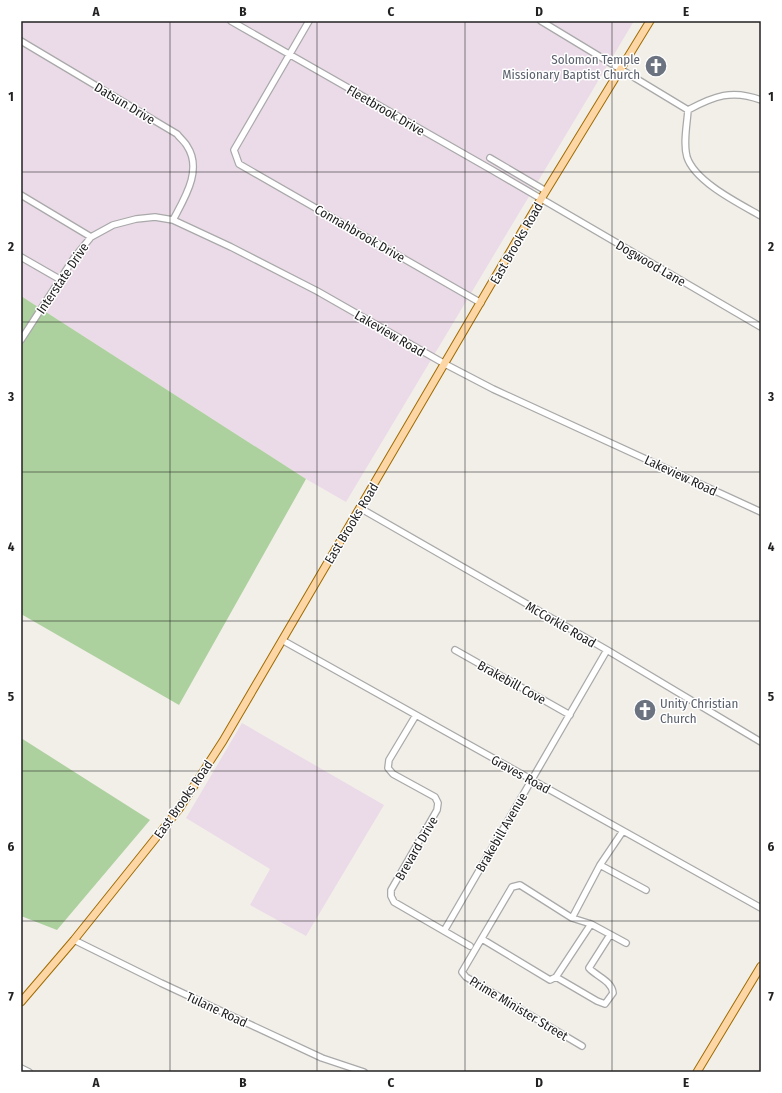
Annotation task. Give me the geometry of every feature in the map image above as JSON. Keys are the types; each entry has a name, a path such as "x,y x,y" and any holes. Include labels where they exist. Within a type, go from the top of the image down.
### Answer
{"main road":[{"name":"East Brooks Road","path":"21,1002 74,940 179,809 223,741 541,199 650,21"},
{"path":"697,1072 761,966"}],"street":[{"name":"Fleetbrook Drive","path":"231,21 541,199"},
{"path":"290,55 308,21"},
{"path":"541,21 688,110"},
{"name":"Datsun Drive","path":"21,41 177,134 188,147 193,163 189,189 173,220"},
{"name":"Connahbrook Drive","path":"290,55 234,150 240,164 481,303"},
{"path":"688,110 707,100 726,95 747,95 761,100"},
{"path":"688,110 686,143 687,157 694,169 712,188 761,216"},
{"path":"490,158 546,191"},
{"path":"526,190 531,182"},
{"path":"21,195 91,237"},
{"name":"Dogwood Lane","path":"541,199 761,327"},
{"name":"Lakeview Road","path":"91,237 113,225 136,219 155,217 173,220 301,282 445,364 493,389 761,512"},
{"name":"Interstate Drive","path":"21,340 74,258 91,237"},
{"path":"21,257 60,280"},
{"name":"McCorkle Road","path":"360,508 607,650 761,742"},
{"name":"Graves Road","path":"282,640 761,908"},
{"name":"Brakebill Cove","path":"455,650 570,715"},
{"name":"Brakebill Avenue","path":"444,931 607,650"},
{"name":"Brevard Drive","path":"416,715 389,760 388,768 393,774 435,798 438,803 437,810 391,890 391,896 394,902 470,946"},
{"path":"572,918 600,865 623,831"},
{"path":"600,865 646,890"},
{"path":"591,924 556,977 550,980 482,939 512,887 520,885 572,918 591,924 626,943"},
{"path":"556,977 596,1001 605,1004 613,993 612,989 609,983 593,973 589,968 610,935"},
{"name":"Prime Minister Street","path":"482,939 462,972 466,977 582,1046"},
{"name":"Tulane Road","path":"74,940 161,983 322,1058 364,1072"},
{"path":"21,1068 29,1072"}],"shaded area":[{"path":"21,21 634,21 346,502 306,479 21,296"},
{"path":"242,723 384,805 306,936 250,905 270,869 186,818"}],"green space":[{"path":"21,296 306,479 179,705 21,614"},
{"path":"21,738 150,820 57,930 21,916"}],"place":[{"name":"Solomon Temple Missionary Baptist Church","path":"656,66"},
{"name":"Unity Christian Church","path":"645,710"}]}
